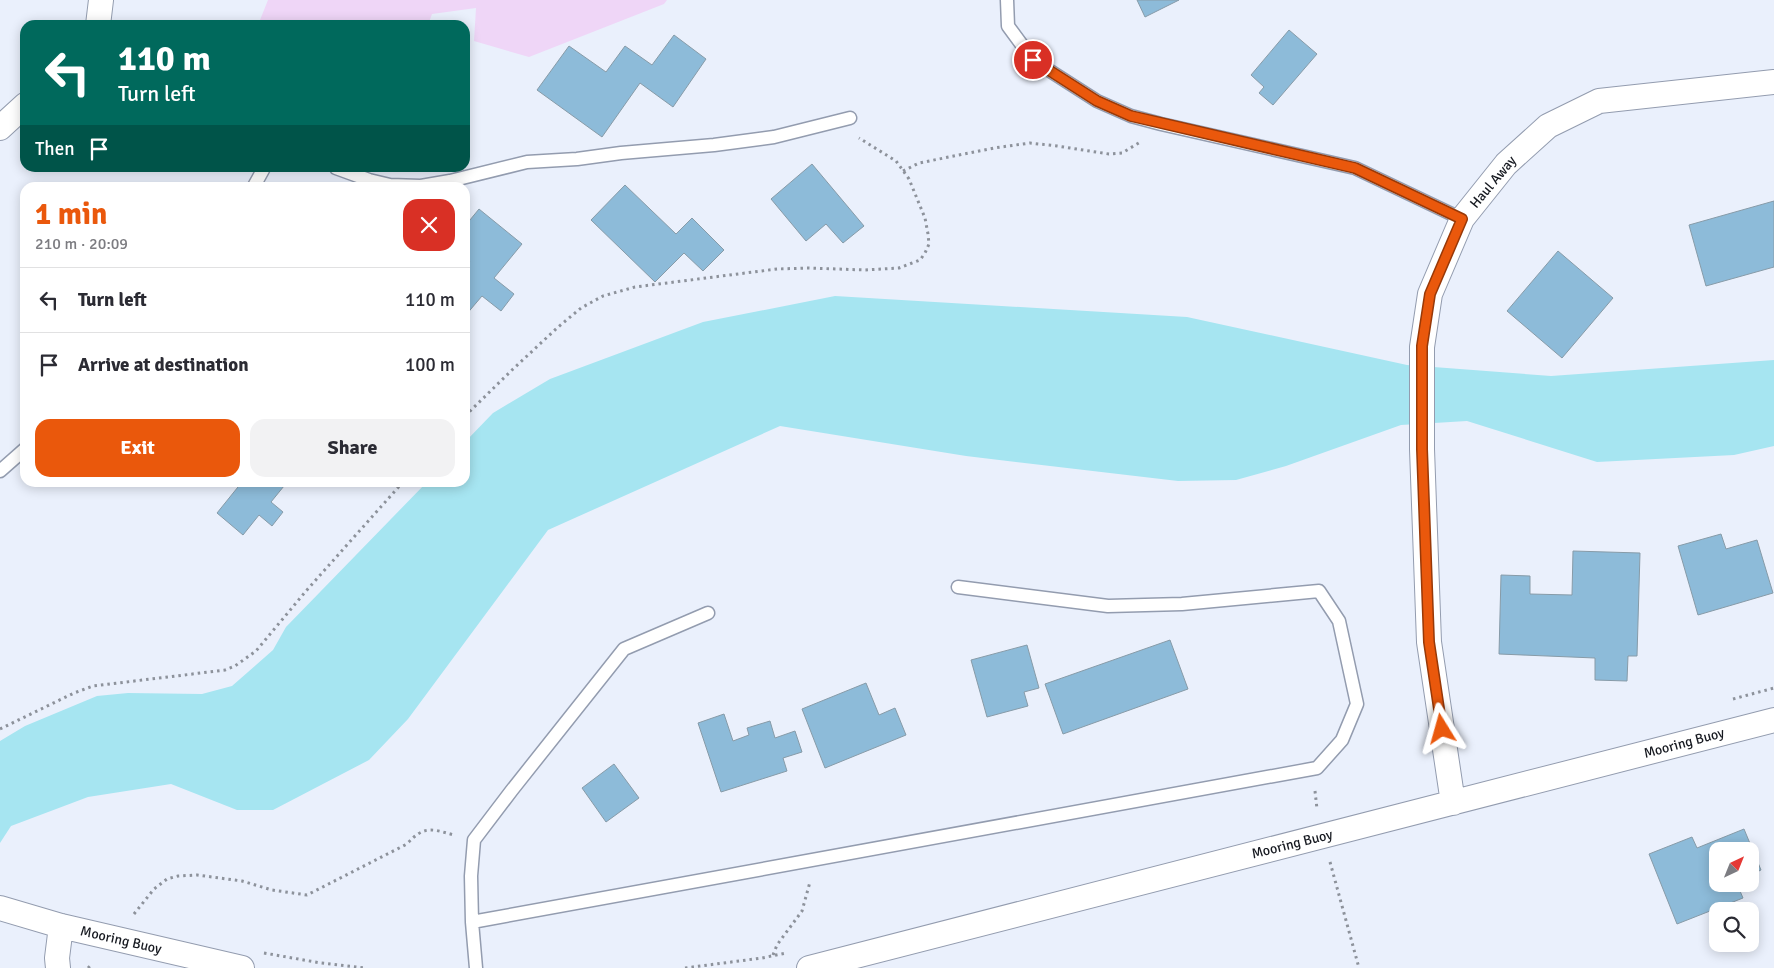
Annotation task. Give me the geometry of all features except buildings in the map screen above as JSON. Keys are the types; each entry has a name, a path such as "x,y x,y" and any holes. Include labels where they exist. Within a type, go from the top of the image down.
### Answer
{"street":[{"path":"99,20 101,0"},
{"name":"Haul Away","path":"1453,803 1429,642 1422,449 1422,346 1430,294 1462,219 1506,164 1548,126 1599,101 1774,82"},
{"path":"0,128 20,110"},
{"name":"Mooring Buoy","path":"809,968 1774,720"},
{"name":"Mooring Buoy","path":"0,908 61,926 242,968"},
{"path":"58,968 56,958 61,926"}],"lane":[{"path":"1007,0 1008,26 1033,60 1097,101 1131,116 1161,124 1355,168 1462,219"},
{"path":"444,182 527,162 577,159 714,145 774,136 850,118"},
{"path":"347,172 377,182"},
{"path":"0,471 20,453"},
{"path":"472,922 1317,768 1342,740 1357,704 1339,621 1319,591 1182,604 1108,606 958,587"},
{"path":"476,968 471,876 474,840 624,649 708,613"}],"path":[{"path":"902,170 919,163 994,148 1030,144 1109,154 1122,153 1138,144 1161,124"},
{"path":"470,411 557,328 581,308 603,296 634,287 777,269 874,270 899,268 920,260 929,244 928,234 909,179 896,161 850,133 819,125"},
{"path":"0,729 74,693 94,686 209,672 235,666 256,650 399,487"},
{"path":"1317,768 1316,799 1322,836 1359,968"},
{"path":"134,915 154,889 167,879 178,876 197,875 242,881 272,890 307,895 407,844 423,830 434,830"},
{"path":"773,956 776,944 802,911 809,889 814,859"}],"shaded area":[{"path":"268,0 667,0 664,4 529,57 474,41 476,8 432,14 430,20 260,20"}],"water":[{"path":"835,296 1187,317 1407,365 1551,376 1774,360 1774,446 1734,455 1597,462 1467,421 1401,425 1286,466 1236,480 1178,481 966,456 780,426 548,530 408,719 369,760 273,810 237,810 171,784 88,797 11,826 0,843 0,741 25,726 97,696 128,693 202,694 232,686 273,650 286,627 422,487 470,487 470,437 493,413 550,379 703,322"}],"route":[{"path":"1033,60 1097,101 1131,116 1355,168 1462,219 1430,294 1422,346 1422,449 1429,642 1442,729"}]}
